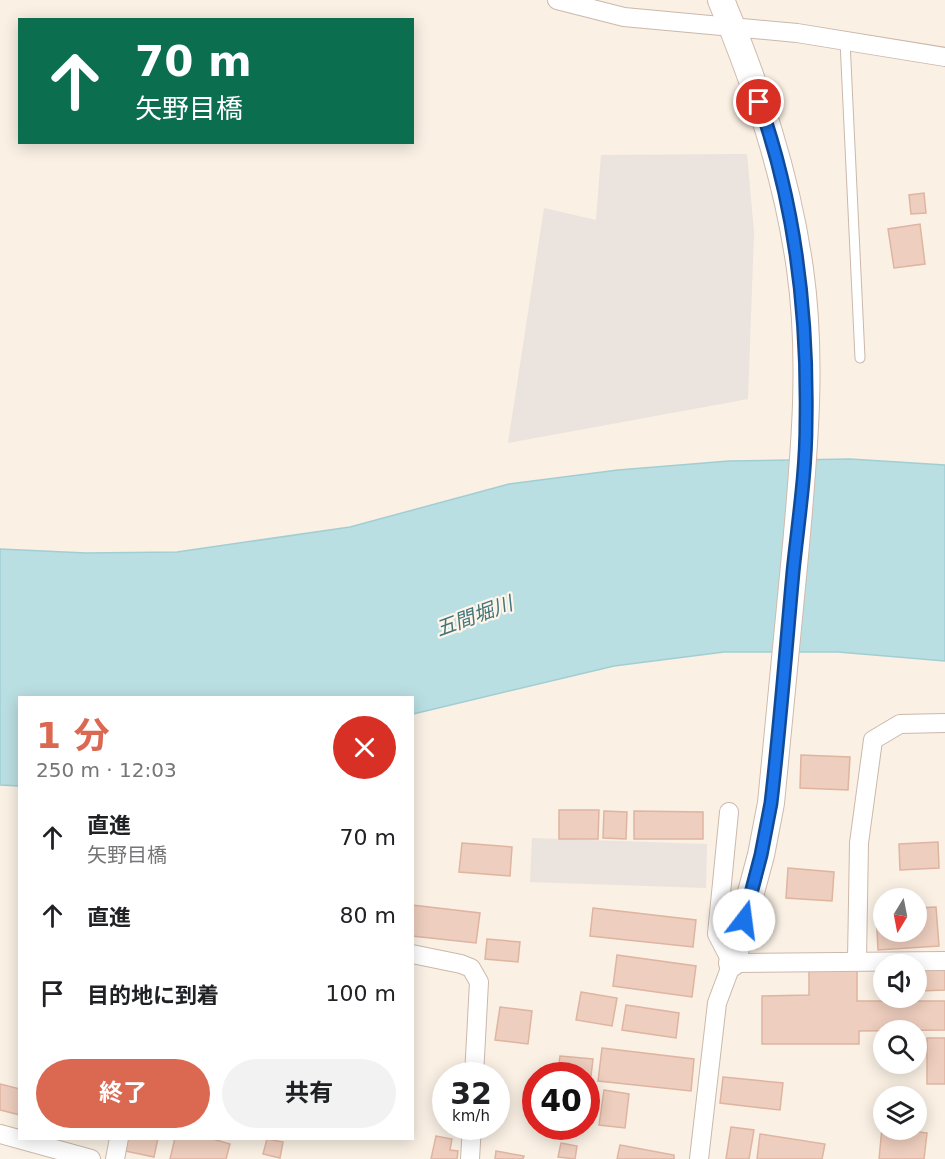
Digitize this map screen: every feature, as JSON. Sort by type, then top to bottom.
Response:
[{"type":"street","points":[[557,0],[624,17],[732,26],[945,57]]},
{"type":"street","points":[[699,1159],[717,1003],[732,963],[765,834],[783,683],[806,426],[806,347],[801,282],[789,206],[772,140],[721,0]]},
{"type":"street","points":[[857,960],[860,843],[873,740],[900,724],[945,723]]},
{"type":"street","points":[[729,812],[717,934],[732,963]]},
{"type":"street","points":[[414,954],[471,968],[479,982],[475,1062]]},
{"type":"street","points":[[732,963],[857,960],[945,961]]},
{"type":"street","points":[[0,1134],[18,1138]]},
{"type":"street","points":[[30,1140],[91,1159]]},
{"type":"street","points":[[115,1159],[119,1140]]},
{"type":"street","points":[[470,1159],[471,1140]]},
{"type":"lane","points":[[845,41],[860,357]]},
{"type":"shaded area","points":[[747,154],[754,232],[748,399],[508,443],[544,208],[596,220],[601,155]]},
{"type":"shaded area","points":[[532,838],[707,844],[706,888],[530,882]]},
{"type":"water","name":"五間堀川","points":[[850,459],[945,465],[945,661],[838,652],[724,652],[614,666],[414,714],[414,696],[18,696],[18,786],[0,785],[0,549],[86,553],[177,552],[350,527],[509,484],[618,470],[729,461]]},
{"type":"building","points":[[924,193],[926,213],[911,214],[909,195]]},
{"type":"building","points":[[920,224],[925,264],[894,268],[888,229]]},
{"type":"building","points":[[801,755],[850,757],[848,790],[800,788]]},
{"type":"building","points":[[559,810],[599,810],[598,839],[559,839]]},
{"type":"building","points":[[604,811],[627,812],[626,839],[603,838]]},
{"type":"building","points":[[634,811],[703,812],[703,839],[634,839]]},
{"type":"building","points":[[938,842],[939,868],[900,870],[899,844]]},
{"type":"building","points":[[462,843],[512,847],[510,876],[459,872]]},
{"type":"building","points":[[788,868],[834,872],[832,901],[786,898]]},
{"type":"building","points":[[414,905],[480,913],[476,943],[414,936]]},
{"type":"building","points":[[927,907],[936,907],[939,946],[878,950],[878,942],[927,942]]},
{"type":"building","points":[[593,908],[696,920],[693,947],[590,936]]},
{"type":"building","points":[[487,939],[520,942],[518,962],[485,959]]},
{"type":"building","points":[[617,955],[696,966],[692,997],[613,986]]},
{"type":"building","points":[[809,969],[857,969],[857,1001],[873,1001],[873,1008],[927,1008],[927,1001],[945,1001],[945,1030],[927,1030],[927,1020],[873,1020],[873,1031],[859,1031],[859,1044],[762,1044],[762,996],[809,995]]},
{"type":"building","points":[[945,969],[945,990],[927,991],[927,970]]},
{"type":"building","points":[[581,992],[617,998],[612,1026],[576,1020]]},
{"type":"building","points":[[626,1005],[679,1013],[676,1038],[622,1030]]},
{"type":"building","points":[[500,1007],[532,1011],[528,1044],[495,1040]]},
{"type":"building","points":[[927,1038],[945,1038],[945,1084],[927,1084]]},
{"type":"building","points":[[602,1048],[694,1059],[691,1091],[600,1081]]},
{"type":"building","points":[[560,1056],[593,1059],[593,1062],[559,1062]]},
{"type":"building","points":[[723,1077],[783,1083],[780,1110],[720,1103]]},
{"type":"building","points":[[0,1084],[18,1088],[18,1114],[0,1110]]},
{"type":"building","points":[[604,1090],[629,1094],[625,1128],[600,1125]]},
{"type":"building","points":[[731,1127],[754,1130],[749,1159],[726,1159]]},
{"type":"building","points":[[760,1134],[825,1144],[822,1159],[757,1159]]},
{"type":"building","points":[[127,1140],[158,1140],[154,1157],[125,1151]]},
{"type":"building","points":[[175,1140],[216,1140],[230,1144],[226,1159],[170,1159]]},
{"type":"building","points":[[267,1140],[283,1142],[280,1158],[263,1154]]},
{"type":"building","points":[[435,1140],[452,1140],[450,1150],[458,1151],[457,1159],[431,1159]]},
{"type":"building","points":[[881,1140],[926,1140],[924,1159],[879,1159]]},
{"type":"building","points":[[561,1143],[577,1146],[575,1159],[558,1157]]},
{"type":"building","points":[[620,1145],[674,1155],[674,1159],[617,1159]]},
{"type":"building","points":[[496,1151],[524,1156],[523,1159],[495,1159]]},
{"type":"route","points":[[744,920],[761,855],[771,803],[806,426],[806,347],[800,271],[789,206],[772,140],[759,102]]}]
